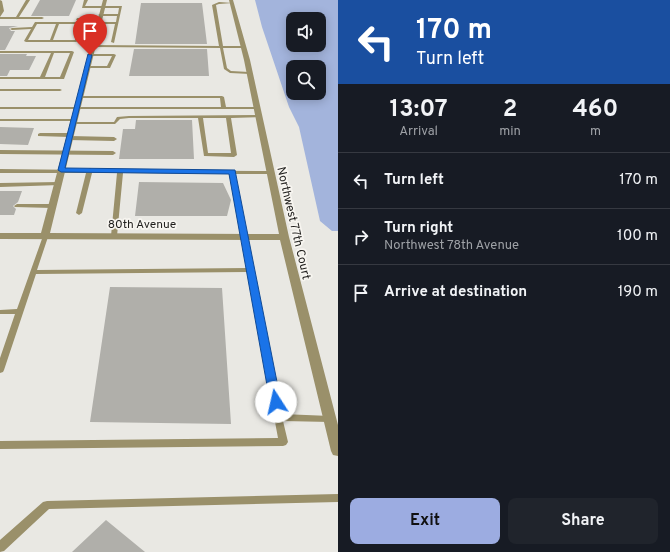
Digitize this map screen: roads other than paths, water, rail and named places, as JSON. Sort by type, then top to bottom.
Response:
[{"type":"street","name":"Northwest 77th Court","points":[[231,1],[258,112],[284,236],[338,451]]},
{"type":"street","points":[[45,237],[94,36],[104,4]]},
{"type":"street","name":"80th Avenue","points":[[0,236],[284,236]]},
{"type":"lane","points":[[17,18],[28,0]]},
{"type":"lane","points":[[86,0],[83,7],[104,4],[121,7],[113,42]]},
{"type":"lane","points":[[0,1],[2,10],[0,17],[99,19],[117,23]]},
{"type":"lane","points":[[231,1],[214,5],[226,70],[233,73],[249,73]]},
{"type":"lane","points":[[99,19],[119,15]]},
{"type":"lane","points":[[82,22],[76,41],[26,42],[36,23],[58,23],[82,22]]},
{"type":"lane","points":[[51,41],[58,23]]},
{"type":"lane","points":[[12,29],[33,28]]},
{"type":"lane","points":[[78,36],[94,36]]},
{"type":"lane","points":[[92,46],[243,47]]},
{"type":"lane","points":[[0,52],[72,52],[62,78],[0,78]]},
{"type":"lane","points":[[42,78],[53,52]]},
{"type":"lane","points":[[87,67],[109,67],[114,55],[90,55]]},
{"type":"lane","points":[[0,90],[60,90]]},
{"type":"lane","points":[[79,97],[222,96],[224,108]]},
{"type":"lane","points":[[0,108],[224,108],[258,112]]},
{"type":"lane","points":[[0,120],[115,123],[119,118],[129,117],[228,117],[258,112]]},
{"type":"lane","points":[[200,117],[206,156],[234,156],[228,117]]},
{"type":"lane","points":[[40,136],[114,139]]},
{"type":"lane","points":[[0,152],[113,153]]},
{"type":"lane","points":[[0,171],[90,170],[270,172]]},
{"type":"lane","points":[[79,213],[90,170]]},
{"type":"lane","points":[[114,236],[120,171]]},
{"type":"lane","points":[[0,446],[283,442],[232,172]]},
{"type":"lane","points":[[0,185],[58,184]]},
{"type":"lane","points":[[17,206],[52,206]]},
{"type":"lane","points":[[0,370],[45,237]]},
{"type":"lane","points":[[33,272],[251,270]]},
{"type":"lane","points":[[0,312],[20,312]]},
{"type":"lane","points":[[278,417],[330,419]]},
{"type":"lane","points":[[0,547],[47,506],[338,498]]},
{"type":"water","points":[[255,0],[338,0],[338,231],[332,231],[320,221],[299,127],[287,100],[326,100],[326,60],[286,60],[286,98],[262,27]]}]
